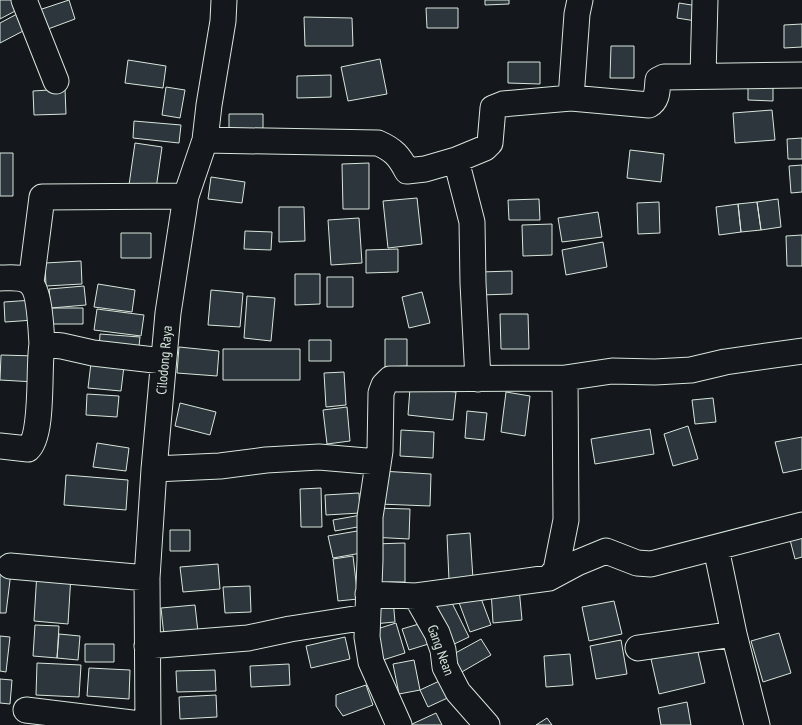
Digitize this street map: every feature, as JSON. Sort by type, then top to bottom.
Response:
[{"type":"street","points":[[24,0],[56,81]]},
{"type":"street","name":"Cilodong Raya","points":[[148,725],[147,578],[154,469],[168,313],[186,196],[206,140],[209,105],[223,21],[224,0]]},
{"type":"street","points":[[571,98],[577,14],[580,0]]},
{"type":"street","points":[[703,76],[705,0]]},
{"type":"street","points":[[206,140],[378,143],[389,148],[399,157],[407,171],[425,169],[456,160],[485,148],[490,144],[494,108],[503,104],[571,98],[648,106],[653,103],[656,96],[658,80],[664,77],[802,75]]},
{"type":"street","points":[[456,160],[472,222],[478,379]]},
{"type":"street","points":[[0,446],[28,449],[33,445],[38,418],[42,344],[36,292],[31,283],[42,197],[186,196]]},
{"type":"street","points":[[0,278],[22,279],[31,283]]},
{"type":"street","points":[[42,344],[62,346],[92,353],[163,361]]},
{"type":"street","points":[[399,725],[371,662],[367,637],[370,517],[378,462],[381,393],[384,384],[390,380],[565,378],[612,372],[691,370],[725,362],[801,353]]},
{"type":"street","points":[[549,578],[556,570],[566,520],[565,378]]},
{"type":"street","points":[[154,469],[220,466],[266,460],[319,457],[378,462]]},
{"type":"street","points":[[147,646],[248,638],[290,629],[368,605],[416,596],[549,578],[577,563],[606,551],[637,563],[651,564],[802,525]]},
{"type":"street","points":[[716,548],[756,725]]},
{"type":"street","points":[[10,566],[147,578]]},
{"type":"street","name":"Gang Nean","points":[[416,596],[438,633],[446,667],[458,692],[487,725]]},
{"type":"street","points":[[638,648],[734,634]]},
{"type":"street","points":[[26,710],[148,725]]},
{"type":"building","points":[[0,0],[14,0],[19,9],[0,19]]},
{"type":"building","points":[[69,0],[75,19],[40,32],[33,12]]},
{"type":"building","points":[[485,0],[509,0],[509,4],[485,5]]},
{"type":"building","points":[[679,3],[704,7],[702,22],[677,18]]},
{"type":"building","points":[[426,8],[458,8],[458,28],[427,28]]},
{"type":"building","points":[[17,14],[25,30],[0,43],[0,23]]},
{"type":"building","points":[[304,17],[352,18],[353,46],[305,46]]},
{"type":"building","points":[[802,24],[802,47],[784,48],[784,25]]},
{"type":"building","points":[[611,46],[634,46],[634,78],[610,78]]},
{"type":"building","points":[[380,59],[387,94],[348,101],[341,67]]},
{"type":"building","points":[[128,60],[166,66],[163,88],[125,83]]},
{"type":"building","points":[[508,62],[540,62],[540,84],[508,83]]},
{"type":"building","points":[[331,75],[331,97],[297,98],[297,76]]},
{"type":"building","points":[[748,82],[773,83],[773,101],[748,100]]},
{"type":"building","points":[[166,87],[185,90],[180,118],[162,115]]},
{"type":"building","points":[[65,89],[66,114],[34,115],[33,91]]},
{"type":"building","points":[[772,110],[775,140],[735,143],[733,113]]},
{"type":"building","points":[[229,114],[263,114],[263,134],[229,134]]},
{"type":"building","points":[[134,121],[181,125],[179,143],[133,138]]},
{"type":"building","points":[[802,138],[802,159],[788,159],[787,139]]},
{"type":"building","points":[[135,143],[162,147],[156,189],[129,185]]},
{"type":"building","points":[[630,150],[664,154],[661,182],[627,178]]},
{"type":"building","points":[[0,153],[13,153],[13,196],[0,196]]},
{"type":"building","points":[[369,163],[369,209],[343,209],[342,164]]},
{"type":"building","points":[[802,165],[802,192],[791,193],[789,166]]},
{"type":"building","points":[[211,177],[245,182],[242,203],[208,199]]},
{"type":"building","points":[[417,198],[422,244],[388,248],[383,201]]},
{"type":"building","points":[[539,199],[540,220],[509,220],[508,200]]},
{"type":"building","points":[[778,199],[781,227],[761,230],[757,202]]},
{"type":"building","points":[[659,202],[660,233],[638,234],[637,203]]},
{"type":"building","points":[[757,202],[761,230],[741,232],[738,204]]},
{"type":"building","points":[[738,204],[741,232],[719,235],[716,207]]},
{"type":"building","points":[[279,207],[304,207],[305,241],[279,242]]},
{"type":"building","points":[[598,212],[602,237],[562,242],[558,218]]},
{"type":"building","points":[[359,218],[362,263],[331,265],[328,220]]},
{"type":"building","points":[[552,224],[552,255],[523,256],[522,225]]},
{"type":"building","points":[[245,231],[272,232],[271,250],[244,249]]},
{"type":"building","points":[[121,233],[151,233],[151,258],[121,258]]},
{"type":"building","points":[[802,235],[802,266],[787,266],[786,236]]},
{"type":"building","points":[[603,242],[607,267],[566,275],[562,250]]},
{"type":"building","points":[[398,249],[398,272],[366,273],[366,250]]},
{"type":"building","points":[[81,261],[82,284],[46,286],[45,263]]},
{"type":"building","points":[[512,271],[512,294],[480,295],[480,272]]},
{"type":"building","points":[[295,274],[320,274],[320,304],[295,305]]},
{"type":"building","points":[[327,277],[353,277],[353,307],[327,307]]},
{"type":"building","points":[[98,284],[135,290],[132,312],[94,307]]},
{"type":"building","points":[[84,286],[86,305],[51,308],[49,289]]},
{"type":"building","points":[[211,290],[243,293],[240,327],[208,325]]},
{"type":"building","points":[[422,292],[430,323],[409,328],[402,297]]},
{"type":"building","points":[[247,296],[275,298],[271,341],[244,338]]},
{"type":"building","points":[[33,300],[34,320],[5,322],[4,302]]},
{"type":"building","points":[[51,308],[83,308],[83,324],[50,324]]},
{"type":"building","points":[[97,309],[144,315],[141,336],[94,330]]},
{"type":"building","points":[[500,314],[528,314],[529,349],[501,349]]},
{"type":"building","points":[[100,334],[140,337],[138,355],[99,351]]},
{"type":"building","points":[[385,339],[407,339],[407,366],[385,367]]},
{"type":"building","points":[[309,340],[331,340],[331,361],[309,361]]},
{"type":"building","points":[[179,347],[219,351],[217,376],[177,373]]},
{"type":"building","points":[[223,349],[300,349],[300,380],[223,380]]},
{"type":"building","points":[[1,355],[36,356],[35,382],[0,380]]},
{"type":"building","points":[[91,363],[124,366],[121,391],[88,388]]},
{"type":"building","points":[[344,372],[346,405],[326,407],[324,373]]},
{"type":"building","points":[[410,388],[456,392],[453,420],[408,415]]},
{"type":"building","points":[[506,392],[530,396],[525,436],[501,432]]},
{"type":"building","points":[[87,394],[119,396],[117,417],[86,415]]},
{"type":"building","points":[[713,398],[716,422],[695,424],[692,400]]},
{"type":"building","points":[[180,403],[216,412],[210,435],[175,426]]},
{"type":"building","points":[[347,407],[350,441],[327,444],[323,410]]},
{"type":"building","points":[[467,411],[487,413],[484,440],[465,438]]},
{"type":"building","points":[[688,426],[698,459],[673,466],[664,434]]},
{"type":"building","points":[[650,429],[654,454],[595,464],[591,439]]},
{"type":"building","points":[[401,430],[434,432],[433,458],[400,456]]},
{"type":"building","points":[[802,437],[802,469],[783,473],[775,442]]},
{"type":"building","points":[[97,443],[129,448],[126,471],[93,467]]},
{"type":"building","points":[[381,471],[431,474],[430,506],[379,504]]},
{"type":"building","points":[[66,475],[128,480],[126,510],[64,505]]},
{"type":"building","points":[[321,488],[322,527],[301,527],[300,489]]},
{"type":"building","points":[[359,493],[360,513],[326,515],[325,495]]},
{"type":"building","points":[[373,508],[410,509],[409,539],[371,537]]},
{"type":"building","points":[[361,515],[363,526],[335,531],[333,520]]},
{"type":"building","points":[[170,530],[190,530],[190,551],[170,551]]},
{"type":"building","points":[[363,530],[367,552],[333,558],[328,536]]},
{"type":"building","points":[[470,533],[473,579],[449,580],[447,535]]},
{"type":"building","points":[[802,533],[802,557],[795,559],[789,536]]},
{"type":"building","points":[[405,543],[405,582],[374,582],[373,544]]},
{"type":"building","points":[[353,556],[358,599],[338,601],[333,559]]},
{"type":"building","points":[[218,564],[220,589],[183,592],[180,567]]},
{"type":"building","points":[[0,571],[11,572],[6,613],[0,613]]},
{"type":"building","points":[[37,572],[71,575],[68,624],[34,621]]},
{"type":"building","points":[[250,586],[251,612],[225,613],[223,587]]},
{"type":"building","points":[[519,588],[522,620],[493,623],[491,590]]},
{"type":"building","points":[[447,593],[469,637],[450,646],[429,602]]},
{"type":"building","points":[[479,593],[491,625],[470,632],[458,600]]},
{"type":"building","points":[[393,599],[395,622],[373,624],[370,601]]},
{"type":"building","points":[[614,601],[622,634],[589,641],[582,607]]},
{"type":"building","points":[[195,605],[198,632],[164,636],[161,608]]},
{"type":"building","points":[[429,621],[435,642],[409,650],[402,629]]},
{"type":"building","points":[[396,623],[405,653],[383,660],[374,630]]},
{"type":"building","points":[[35,625],[59,626],[57,658],[33,656]]},
{"type":"building","points":[[779,633],[791,673],[763,682],[751,641]]},
{"type":"building","points":[[59,634],[80,636],[78,660],[57,658]]},
{"type":"building","points":[[0,636],[10,637],[6,672],[0,671]]},
{"type":"building","points":[[345,637],[350,659],[311,668],[306,646]]},
{"type":"building","points":[[481,639],[491,655],[460,673],[450,656]]},
{"type":"building","points":[[621,640],[627,674],[596,679],[590,646]]},
{"type":"building","points":[[85,644],[114,644],[114,662],[85,662]]},
{"type":"building","points":[[697,648],[705,683],[659,694],[651,659]]},
{"type":"building","points":[[570,654],[573,685],[546,687],[544,656]]},
{"type":"building","points":[[414,660],[420,690],[399,694],[393,664]]},
{"type":"building","points":[[37,663],[81,665],[79,697],[36,695]]},
{"type":"building","points":[[289,664],[290,685],[251,687],[250,666]]},
{"type":"building","points":[[89,668],[130,670],[129,699],[87,696]]},
{"type":"building","points":[[215,670],[216,691],[177,692],[176,671]]},
{"type":"building","points":[[448,677],[456,694],[428,707],[420,690]]},
{"type":"building","points":[[0,679],[12,680],[10,704],[0,703]]},
{"type":"building","points":[[366,685],[373,705],[343,716],[336,706],[336,695]]},
{"type":"building","points":[[216,695],[217,717],[180,719],[179,697]]},
{"type":"building","points":[[687,702],[691,725],[661,725],[658,708]]},
{"type":"building","points":[[436,713],[442,725],[410,725]]},
{"type":"building","points":[[547,718],[552,725],[536,725]]}]
